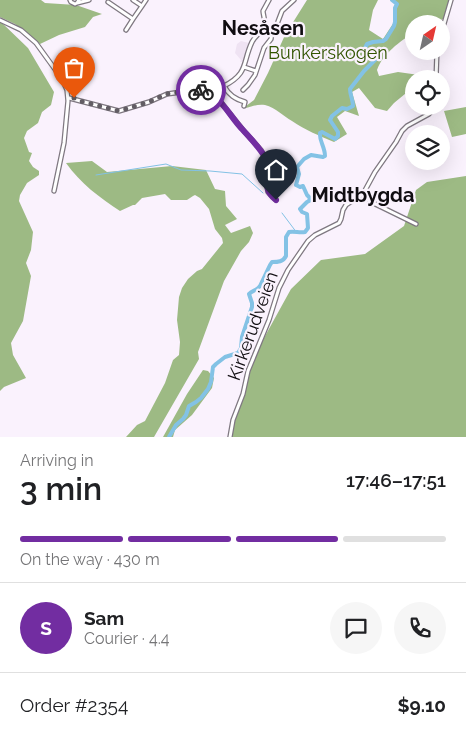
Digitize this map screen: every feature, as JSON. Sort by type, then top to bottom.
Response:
[{"type":"street","points":[[70,0],[73,4],[89,0]]},
{"type":"street","points":[[133,0],[142,6]]},
{"type":"street","points":[[126,30],[146,0]]},
{"type":"street","points":[[244,106],[245,102],[235,99],[224,86],[237,77],[244,66],[252,42],[265,22],[262,10],[269,0]]},
{"type":"street","points":[[243,90],[256,71],[264,48],[271,39],[282,11],[294,0]]},
{"type":"street","points":[[447,15],[451,0]]},
{"type":"street","points":[[108,2],[133,19]]},
{"type":"street","points":[[0,20],[21,30],[36,43],[62,79],[67,90],[69,98],[64,148],[54,191]]},
{"type":"street","points":[[262,29],[272,33]]},
{"type":"street","points":[[244,66],[256,71]]},
{"type":"street","points":[[69,98],[119,111],[149,102],[166,94],[196,90],[210,93],[220,101],[261,150],[270,167],[268,192],[276,200]]},
{"type":"street","name":"Kirkerudveien","points":[[230,437],[233,420],[243,394],[248,372],[284,276],[308,241],[315,235],[339,223],[346,206],[363,194],[402,130],[427,115]]},
{"type":"street","points":[[363,194],[368,201],[416,224]]},
{"type":"shaded area","points":[[241,41],[249,43],[245,60],[240,62],[241,60],[235,53],[237,44]]},
{"type":"green space","points":[[0,0],[41,0],[45,3],[76,5],[102,14],[93,17],[85,27],[59,35],[40,44],[15,24],[0,17]]},
{"type":"green space","name":"Bunkerskogen","points":[[307,0],[378,0],[373,10],[369,30],[383,39],[396,19],[395,11],[398,3],[392,0],[450,0],[446,15],[405,15],[405,39],[383,58],[377,70],[379,76],[398,72],[405,73],[405,94],[387,111],[375,108],[359,88],[352,92],[359,116],[345,111],[337,117],[347,134],[334,142],[302,127],[269,106],[256,105],[246,108],[254,100],[285,35]]},
{"type":"green space","points":[[0,21],[28,48],[54,92],[51,105],[42,112],[38,123],[27,131],[24,138],[29,152],[32,153],[29,161],[39,171],[39,175],[27,183],[20,195],[19,201],[33,232],[31,250],[26,263],[31,276],[23,321],[11,343],[13,355],[26,378],[4,387],[0,391]]},
{"type":"green space","points":[[466,107],[466,134],[452,137],[450,125],[448,125],[445,115],[450,115],[450,110]]},
{"type":"green space","points":[[92,161],[107,172],[172,166],[206,170],[215,189],[225,191],[226,206],[237,219],[225,225],[231,233],[250,226],[253,233],[224,281],[198,352],[199,359],[154,437],[126,437],[137,425],[145,421],[165,383],[173,360],[179,355],[180,342],[177,320],[179,297],[182,288],[188,279],[202,269],[223,243],[222,238],[215,229],[209,209],[195,195],[187,200],[171,200],[165,194],[142,198],[135,205],[120,211],[91,190],[66,163]]},
{"type":"green space","points":[[466,176],[466,437],[230,437],[254,356],[291,289],[321,260],[365,254],[404,226],[416,190],[427,182]]},
{"type":"green space","points":[[203,370],[208,371],[214,378],[212,388],[192,415],[175,430],[173,437],[163,437],[187,394]]},
{"type":"waterway","points":[[169,437],[176,425],[186,415],[189,406],[201,398],[208,389],[213,367],[225,357],[238,353],[241,348],[242,337],[252,307],[249,294],[260,286],[272,262],[285,258],[286,237],[289,232],[305,232],[308,228],[307,214],[300,209],[310,198],[303,186],[296,185],[299,174],[297,167],[304,159],[311,155],[325,156],[320,133],[322,132],[335,139],[338,136],[338,132],[330,120],[342,108],[347,109],[353,106],[350,89],[380,55],[370,54],[364,50],[367,44],[386,39],[394,26],[397,4],[392,0]]},
{"type":"waterway","points":[[96,175],[166,164],[181,170],[242,174],[263,193]]},
{"type":"waterway","points":[[282,213],[297,233]]},
{"type":"way so far","points":[[74,98],[119,111],[149,102],[166,94],[201,90]]},
{"type":"district","name":"Nesåsen","points":[[263,28]]},
{"type":"district","name":"Midtbygda","points":[[363,195]]},
{"type":"route","points":[[201,90],[210,93],[220,101],[261,150],[270,167],[268,192],[276,200]]}]
